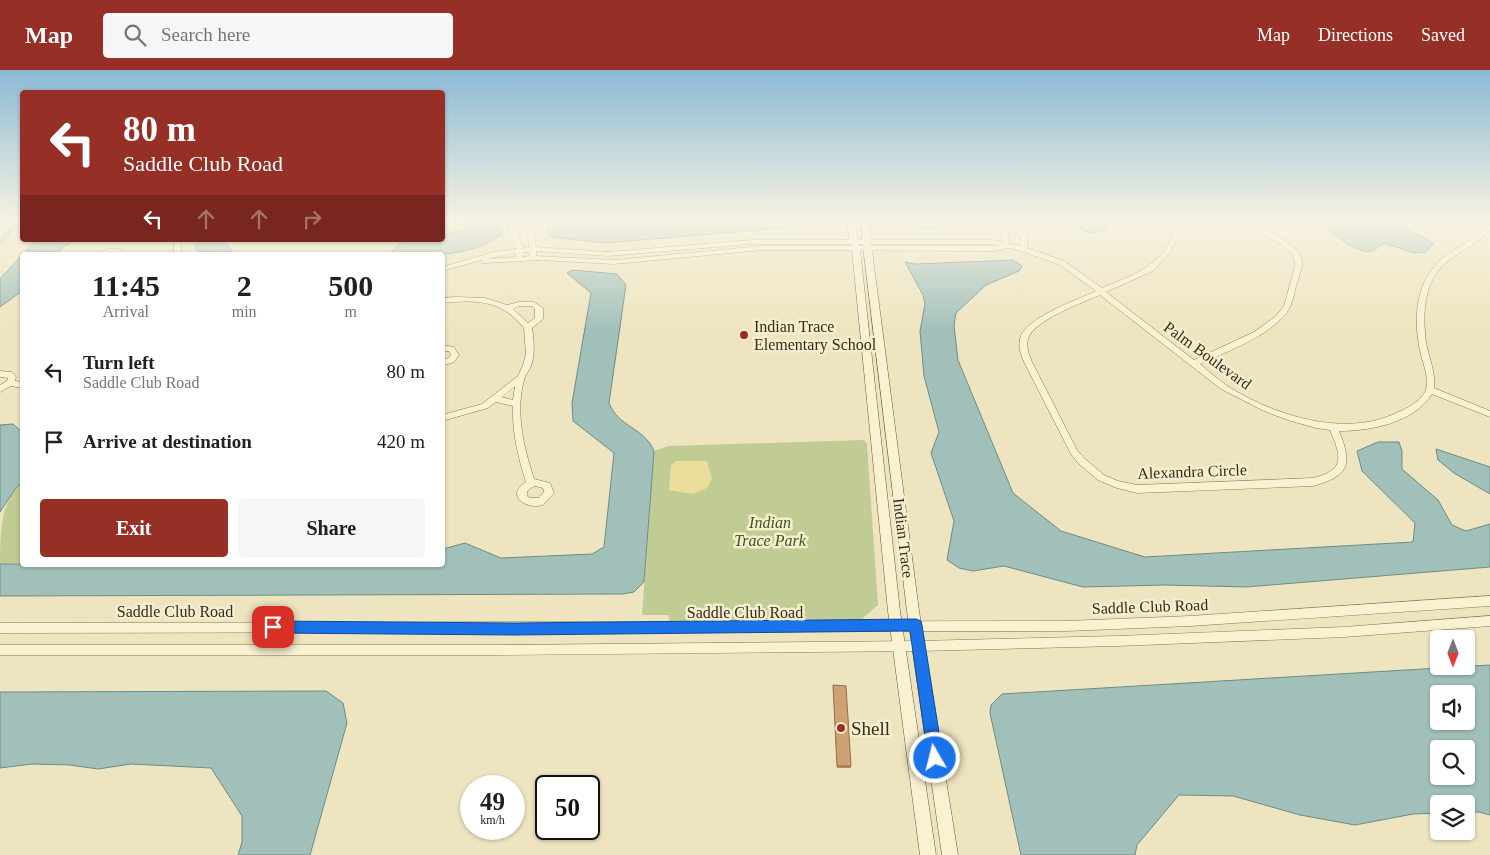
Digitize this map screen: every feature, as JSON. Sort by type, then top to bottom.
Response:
[{"type":"main road","name":"Indian Trace","points":[[857,257],[896,626],[928,855]]},
{"type":"main road","name":"Indian Trace","points":[[869,257],[916,625],[950,855]]},
{"type":"street","points":[[445,268],[484,257]]},
{"type":"street","points":[[455,265],[518,258],[614,262],[671,257]]},
{"type":"street","name":"Palm Boulevard","points":[[1044,257],[1062,263],[1224,387],[1262,407],[1303,422],[1334,426],[1380,424],[1400,417],[1419,404],[1430,390]]},
{"type":"street","name":"Alexandra Circle","points":[[1164,257],[1138,276],[1041,319],[1024,337],[1023,349],[1074,452],[1084,465],[1098,477],[1114,485],[1137,489],[1313,482],[1329,479],[1339,473],[1344,460],[1342,446],[1334,426]]},
{"type":"street","points":[[1194,363],[1275,321],[1286,308],[1298,269],[1299,261],[1297,257]]},
{"type":"street","points":[[1449,257],[1430,277],[1423,301],[1420,328],[1430,374],[1430,390],[1490,414]]},
{"type":"street","points":[[445,301],[463,299],[487,301],[507,308],[528,327],[530,354],[526,369],[520,378],[496,399],[485,406],[445,417]]},
{"type":"street","points":[[507,308],[519,304],[534,304],[539,308],[539,319],[528,327]]},
{"type":"street","points":[[445,348],[451,349],[455,355],[451,360],[445,363]]},
{"type":"street","points":[[0,374],[11,375],[10,383]]},
{"type":"street","points":[[520,378],[516,426],[520,451],[531,483]]},
{"type":"street","points":[[0,389],[10,383],[20,385]]},
{"type":"street","points":[[496,399],[517,404]]},
{"type":"street","name":"Saddle Club Road","points":[[0,628],[808,628],[916,625],[1067,626],[1190,621],[1490,601]]},
{"type":"street","name":"Saddle Club Road","points":[[0,650],[497,650],[919,646],[1116,642],[1344,632],[1490,621]]},
{"type":"green space","name":"Indian Trace Park","points":[[864,440],[867,444],[878,605],[862,619],[670,621],[668,615],[642,615],[654,451],[669,446]]},
{"type":"green space","points":[[20,485],[20,563],[0,564],[1,530],[5,509]]},
{"type":"sand","points":[[676,461],[707,461],[712,479],[707,488],[693,494],[669,490],[671,465]]},
{"type":"water","points":[[20,257],[20,292],[0,307],[0,279]]},
{"type":"water","points":[[1013,260],[1022,266],[1019,271],[986,285],[956,313],[954,326],[958,360],[1013,493],[1061,531],[1145,557],[1413,542],[1415,523],[1362,471],[1357,451],[1378,442],[1399,442],[1402,451],[1402,469],[1438,500],[1452,525],[1466,531],[1490,524],[1490,567],[1246,587],[1165,585],[1083,587],[1004,566],[973,571],[959,568],[947,560],[954,521],[931,453],[939,432],[924,376],[920,331],[925,304],[923,295],[905,262],[916,264]]},
{"type":"water","points":[[572,270],[617,274],[626,285],[609,403],[619,418],[644,437],[654,451],[644,582],[634,592],[623,594],[0,596],[0,564],[20,564],[20,567],[445,567],[445,548],[465,543],[501,558],[592,554],[604,547],[614,453],[573,421],[572,403],[591,293],[567,273]]},
{"type":"water","points":[[13,424],[20,430],[20,485],[0,512],[0,425]]},
{"type":"water","points":[[1436,449],[1490,467],[1490,494],[1454,473],[1438,460]]},
{"type":"water","points":[[1490,665],[1490,815],[1475,812],[1475,795],[1430,795],[1430,813],[1413,814],[1355,825],[1300,815],[1233,796],[1179,795],[1137,845],[1135,855],[1021,855],[990,713],[991,705],[1002,694],[1430,669],[1430,675],[1475,675],[1475,666]]},
{"type":"water","points":[[326,691],[343,703],[347,723],[310,855],[238,855],[242,842],[242,816],[211,768],[131,764],[98,769],[70,765],[32,764],[0,768],[0,692]]},
{"type":"building","name":"Shell","points":[[833,685],[846,686],[851,766],[837,766]]},
{"type":"place","name":"Indian Trace Elementary School","points":[[744,335]]},
{"type":"place","name":"Shell","points":[[841,728]]},
{"type":"route","points":[[273,627],[514,629],[808,628],[916,625],[935,758]]}]
